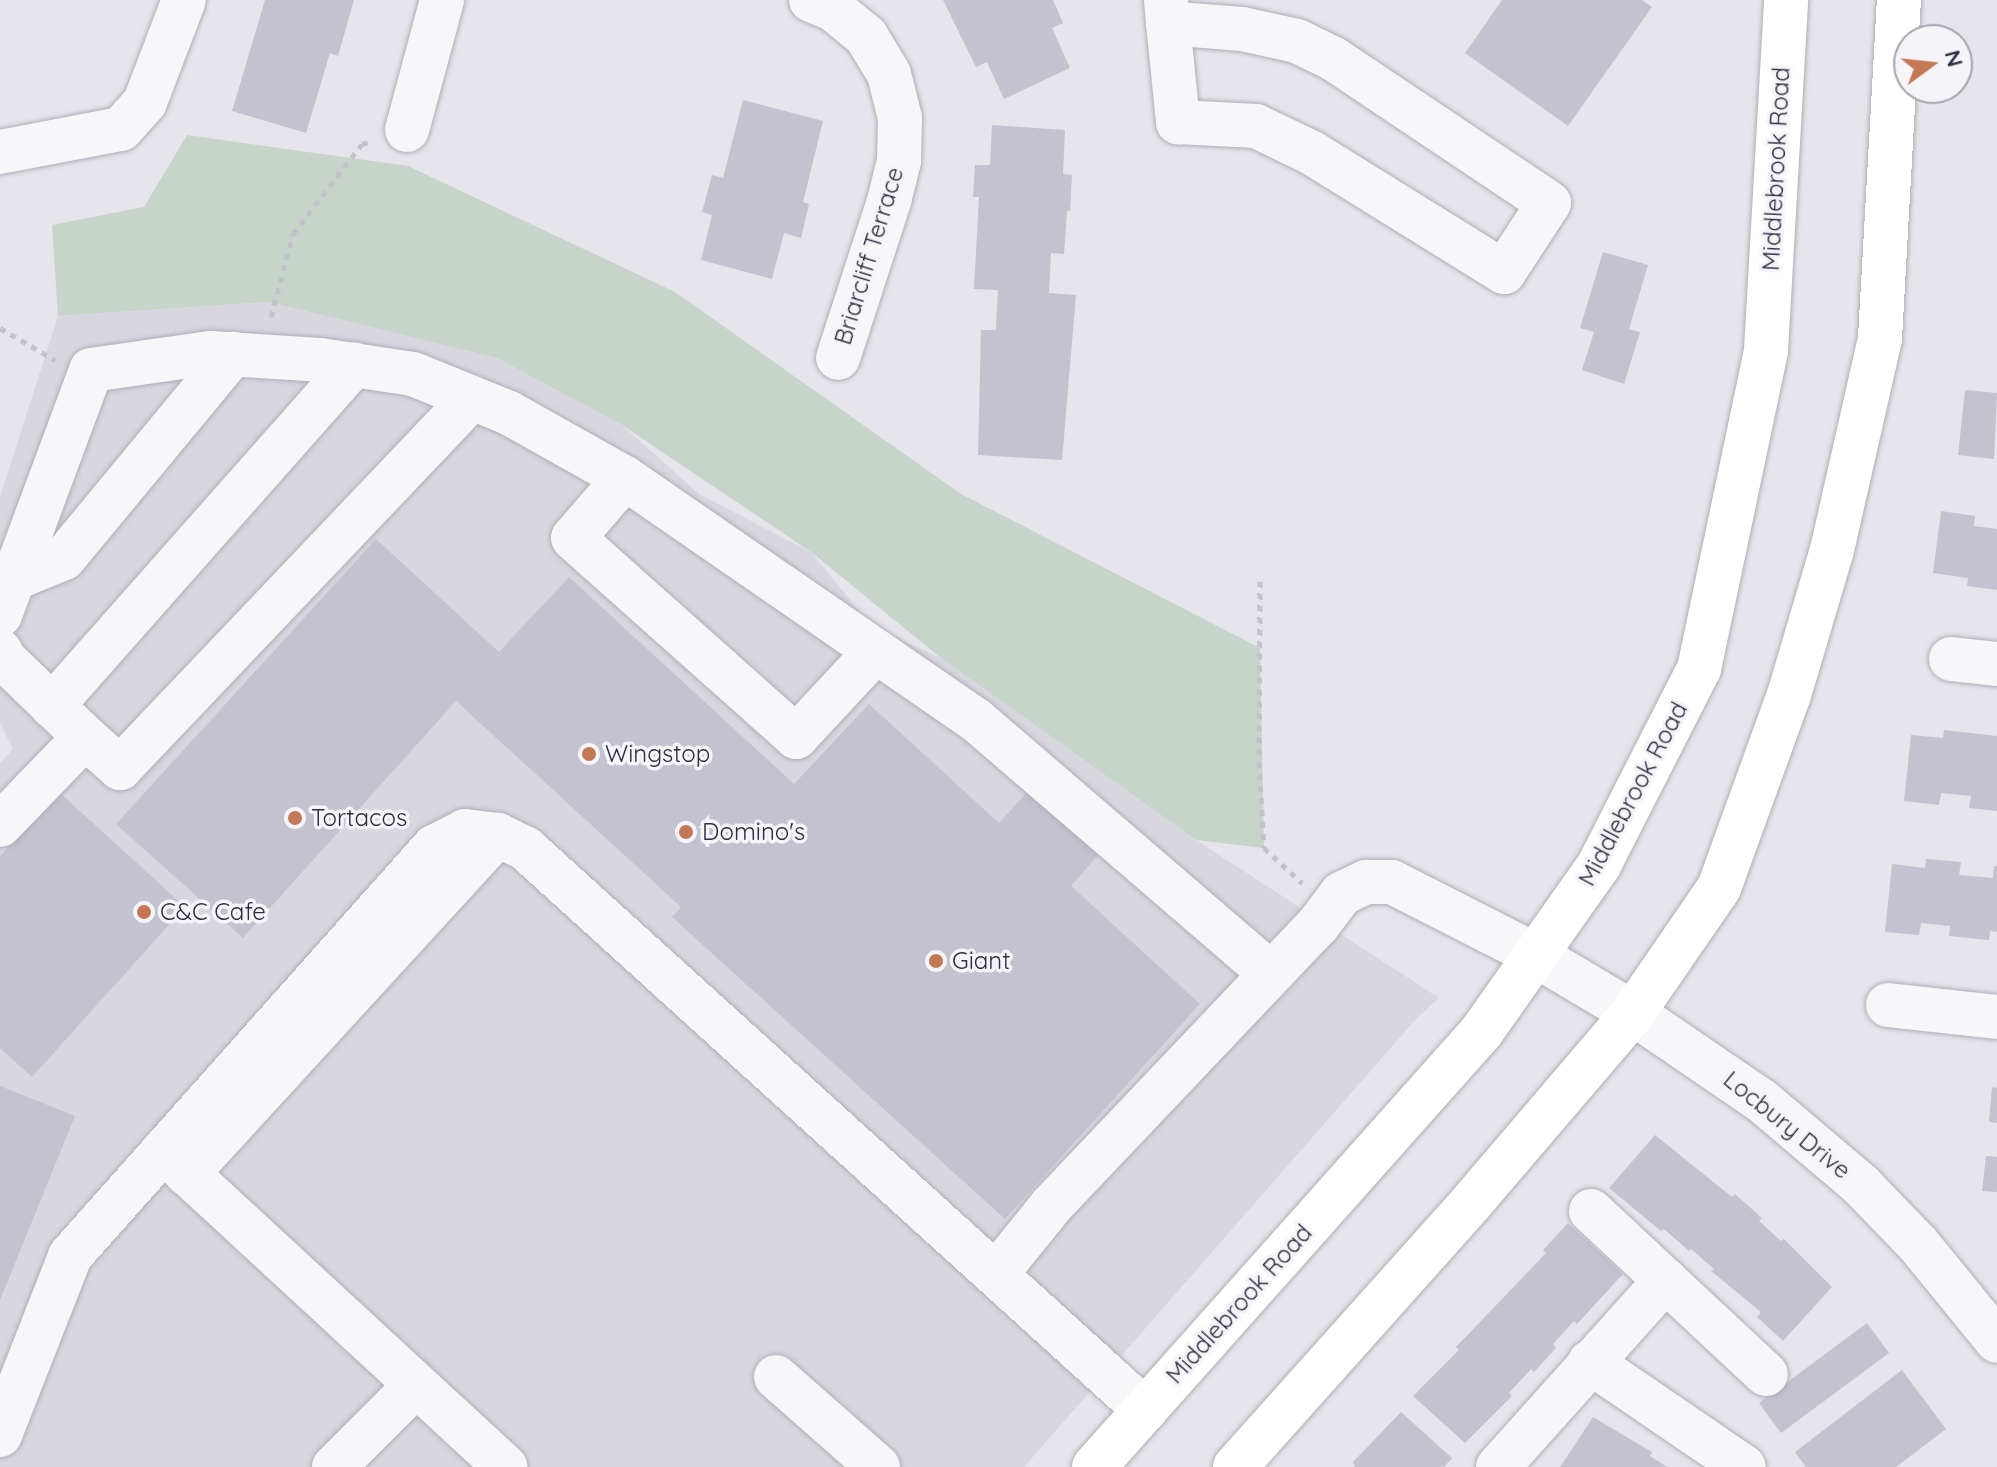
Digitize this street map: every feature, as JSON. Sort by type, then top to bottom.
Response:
[{"type":"main road","name":"Middlebrook Road","points":[[1094,1467],[1482,1031],[1599,865],[1699,669],[1766,350],[1786,0]]},
{"type":"main road","points":[[1235,1467],[1471,1203],[1633,1013],[1719,888],[1789,695],[1832,550],[1880,338],[1899,0]]},
{"type":"street","points":[[0,152],[121,129],[145,102],[184,0]]},
{"type":"street","points":[[407,130],[442,0]]},
{"type":"street","name":"Briarcliff Terrace","points":[[811,0],[833,9],[866,36],[889,74],[900,118],[899,161],[890,198],[838,358]]},
{"type":"street","points":[[1167,11],[1297,41],[1334,59],[1549,203],[1504,272],[1312,153],[1256,126],[1178,122],[1167,11]]},
{"type":"street","points":[[7,597],[91,370],[210,353],[354,365],[413,374],[509,413],[625,478],[976,720],[1270,973]]},
{"type":"street","points":[[7,597],[64,558],[247,355]]},
{"type":"street","points":[[52,706],[354,365]]},
{"type":"street","points":[[0,651],[4,659],[52,706],[120,768],[472,398]]},
{"type":"street","points":[[625,478],[573,538],[796,737],[876,651]]},
{"type":"street","points":[[1951,659],[1997,664]]},
{"type":"street","points":[[0,825],[85,737]]},
{"type":"street","points":[[0,1435],[70,1256],[175,1163],[434,847],[465,831],[498,835],[525,848],[1145,1410]]},
{"type":"street","name":"Locbury Drive","points":[[996,1274],[1051,1206],[1341,894],[1366,882],[1392,882],[1537,956],[1633,1013],[1762,1101],[1861,1185],[1918,1244],[1997,1341]]},
{"type":"street","points":[[1888,1005],[1997,1017]]},
{"type":"street","points":[[175,1163],[505,1467]]},
{"type":"street","points":[[1591,1211],[1766,1374]]},
{"type":"street","points":[[1498,1467],[1666,1280]]},
{"type":"street","points":[[1590,1362],[1744,1467]]},
{"type":"street","points":[[776,1377],[857,1460]]},
{"type":"street","points":[[334,1467],[416,1385]]},
{"type":"path","points":[[247,355],[293,234],[362,144],[407,130]]},
{"type":"path","points":[[0,328],[88,379]]},
{"type":"path","points":[[1260,581],[1259,762],[1264,848],[1330,909]]},
{"type":"shaded area","points":[[187,135],[408,166],[675,292],[961,494],[1260,648],[1264,848],[1196,840],[941,658],[811,552],[622,425],[497,358],[269,302],[58,316],[52,225],[144,207]]},
{"type":"shaded area","points":[[269,302],[497,358],[622,425],[699,494],[811,552],[872,627],[941,658],[1196,840],[1439,998],[1416,1019],[1024,1467],[0,1467],[0,763],[13,749],[0,723],[0,497],[58,316]]},
{"type":"building","points":[[265,0],[354,0],[338,56],[330,53],[306,133],[232,111]]},
{"type":"building","points":[[943,0],[1053,0],[1063,23],[1052,28],[1070,68],[1004,99],[987,62],[976,67]]},
{"type":"building","points":[[1502,0],[1642,0],[1652,7],[1568,126],[1465,53]]},
{"type":"building","points":[[743,100],[823,121],[803,202],[809,204],[801,238],[784,233],[772,279],[701,260],[712,215],[702,212],[712,175],[723,178]]},
{"type":"building","points":[[992,125],[1065,130],[1063,174],[1072,175],[1070,211],[1067,211],[1064,254],[1051,253],[1049,293],[1076,295],[1062,460],[978,455],[981,330],[996,330],[998,290],[974,289],[979,197],[973,197],[975,165],[990,165]]},
{"type":"building","points":[[1603,252],[1648,265],[1629,329],[1640,332],[1624,384],[1582,370],[1594,332],[1580,328]]},
{"type":"building","points":[[1965,390],[1997,393],[1994,459],[1958,455]]},
{"type":"building","points":[[1941,511],[1975,516],[1974,526],[1997,529],[1997,590],[1967,586],[1968,578],[1933,573]]},
{"type":"building","points":[[376,539],[499,652],[569,577],[794,784],[869,704],[999,823],[1030,789],[1100,853],[1071,886],[1200,1004],[1005,1219],[672,917],[681,907],[456,701],[243,938],[116,824]]},
{"type":"building","points":[[1944,730],[1997,736],[1997,811],[1969,808],[1971,796],[1941,793],[1939,805],[1904,801],[1911,735],[1943,738]]},
{"type":"building","points":[[58,791],[185,907],[32,1077],[0,1048],[0,856]]},
{"type":"building","points":[[1926,859],[1961,862],[1959,875],[1993,878],[1994,866],[1997,866],[1997,932],[1990,931],[1989,940],[1949,936],[1950,926],[1921,923],[1919,935],[1885,932],[1892,864],[1925,868]]},
{"type":"building","points":[[0,1086],[75,1116],[0,1300]]},
{"type":"building","points":[[1992,1087],[1997,1088],[1997,1123],[1989,1122]]},
{"type":"building","points":[[1655,1135],[1732,1197],[1735,1194],[1762,1218],[1759,1221],[1781,1241],[1784,1239],[1832,1287],[1783,1341],[1757,1317],[1761,1312],[1711,1271],[1714,1269],[1609,1188]]},
{"type":"building","points":[[1986,1156],[1997,1157],[1997,1192],[1982,1191]]},
{"type":"building","points":[[1568,1223],[1623,1274],[1577,1324],[1574,1321],[1553,1344],[1556,1348],[1534,1372],[1531,1369],[1509,1393],[1512,1396],[1465,1443],[1413,1396],[1546,1253],[1543,1250]]},
{"type":"building","points":[[1867,1323],[1889,1353],[1781,1433],[1759,1403]]},
{"type":"building","points":[[1902,1370],[1946,1429],[1896,1467],[1806,1467],[1795,1452]]},
{"type":"building","points":[[1401,1412],[1452,1458],[1444,1467],[1355,1467],[1353,1462]]},
{"type":"building","points":[[1593,1417],[1652,1452],[1650,1456],[1667,1467],[1560,1467]]},
{"type":"place","name":"Wingstop","points":[[589,754]]},
{"type":"place","name":"Tortacos","points":[[295,818]]},
{"type":"place","name":"Domino's","points":[[686,832]]},
{"type":"place","name":"C&C Cafe","points":[[144,912]]},
{"type":"place","name":"Giant","points":[[936,961]]}]
